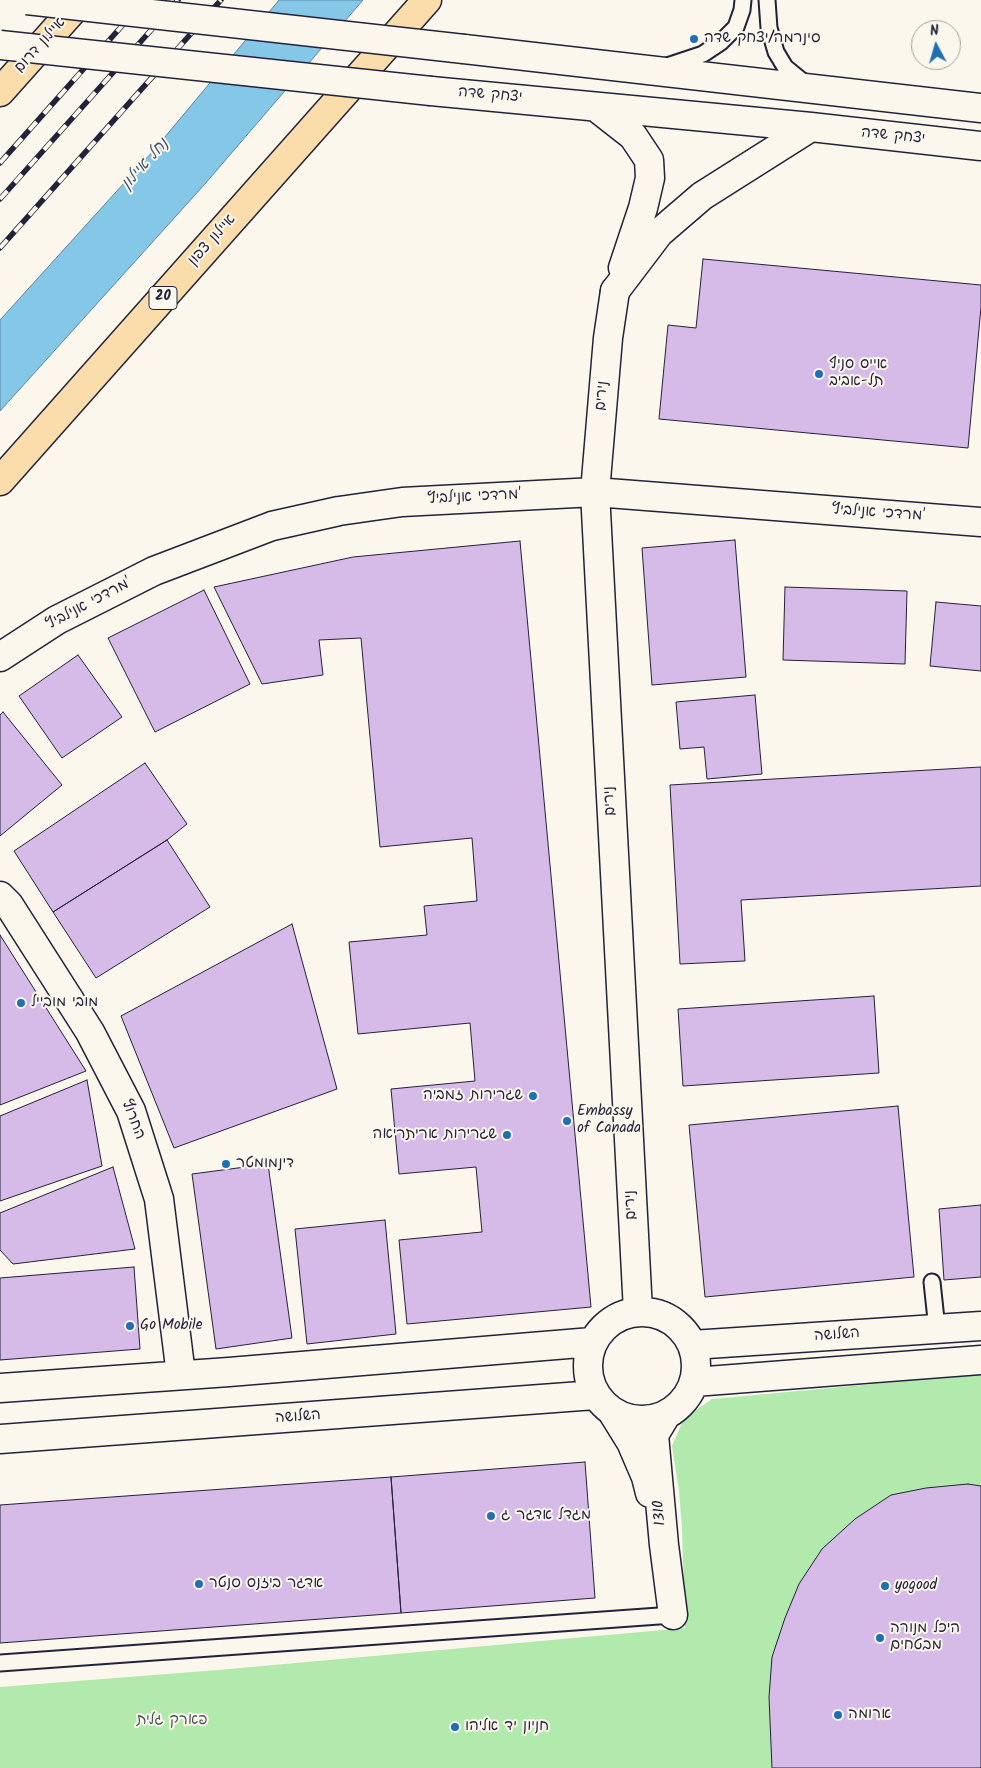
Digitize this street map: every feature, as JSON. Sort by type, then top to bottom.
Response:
[{"type":"highway","name":"איילון דרום","points":[[0,92],[82,0]]},
{"type":"highway","name":"איילון צפון","points":[[0,481],[427,0]]},
{"type":"street","points":[[27,0],[981,108]]},
{"type":"street","name":"יצחק שדה","points":[[0,45],[431,91],[811,127],[981,146]]},
{"type":"street","name":"נירים","points":[[596,107],[633,136],[649,160],[650,178],[643,208],[615,291],[608,338],[595,492],[638,1311]]},
{"type":"street","points":[[615,291],[659,233],[702,196],[811,127]]},
{"type":"street","points":[[949,143],[981,150]]},
{"type":"street","name":"מרדכי אנילביץ'","points":[[0,657],[58,620],[154,570],[272,526],[339,511],[402,502],[595,492],[981,522]]},
{"type":"street","name":"החרוץ","points":[[0,896],[9,905],[90,1032],[130,1111],[159,1199],[181,1375]]},
{"type":"street","points":[[604,1404],[630,1420],[649,1420],[666,1415],[688,1395],[694,1382],[696,1357],[692,1345],[683,1331],[671,1319],[655,1313],[638,1311],[620,1316],[604,1326],[592,1342],[587,1360],[588,1378],[604,1404],[631,1442],[646,1477],[664,1545]]},
{"type":"street","name":"השלושה","points":[[692,1345],[981,1326]]},
{"type":"street","points":[[0,1388],[592,1342]]},
{"type":"street","points":[[694,1382],[981,1360]]},
{"type":"street","name":"השלושה","points":[[0,1439],[604,1404]]},
{"type":"street","name":"1310","points":[[666,1415],[654,1434],[664,1545],[673,1614]]},
{"type":"lane","points":[[638,69],[679,63],[703,54],[722,42],[736,27],[742,10],[743,0]]},
{"type":"lane","points":[[767,0],[769,28],[776,52],[785,67],[813,89]]},
{"type":"lane","points":[[932,1282],[936,1329]]},
{"type":"lane","points":[[0,1663],[673,1614]]},
{"type":"green space","name":"היכל מנורה מבטחים","points":[[981,1374],[981,1768],[0,1768],[0,1687],[218,1670],[685,1628],[682,1528],[679,1491],[672,1446],[684,1418],[712,1399]]},
{"type":"water","name":"נחל איילון","points":[[279,0],[363,0],[204,185],[0,411],[0,320],[154,150]]},
{"type":"building","name":"אייס סניף תל-אביב","points":[[703,259],[981,285],[981,307],[968,448],[659,419],[668,325],[696,328]]},
{"type":"building","points":[[735,540],[746,677],[652,685],[642,548]]},
{"type":"building","points":[[520,541],[591,1307],[407,1324],[399,1240],[482,1232],[476,1167],[399,1174],[391,1089],[475,1081],[470,1023],[358,1034],[349,942],[427,935],[424,906],[477,901],[472,838],[380,847],[361,638],[319,640],[323,675],[262,684],[214,587],[353,557]]},
{"type":"building","points":[[785,587],[907,591],[905,664],[783,660]]},
{"type":"building","points":[[204,590],[250,684],[155,732],[108,638]]},
{"type":"building","points":[[936,602],[981,606],[981,671],[930,666]]},
{"type":"building","points":[[78,655],[122,717],[62,758],[19,696]]},
{"type":"building","points":[[755,695],[762,774],[707,779],[704,747],[680,749],[676,702]]},
{"type":"building","points":[[3,712],[62,785],[0,836],[0,715]]},
{"type":"building","points":[[145,763],[187,824],[167,840],[53,912],[14,851]]},
{"type":"building","points":[[981,767],[981,886],[741,900],[745,961],[680,964],[670,785]]},
{"type":"building","points":[[167,840],[210,907],[96,978],[53,912]]},
{"type":"building","points":[[292,924],[337,1089],[174,1148],[121,1016]]},
{"type":"building","name":"מובי מובייל","points":[[0,935],[86,1071],[0,1105]]},
{"type":"building","points":[[874,996],[879,1073],[683,1086],[678,1009]]},
{"type":"building","points":[[87,1080],[102,1166],[0,1201],[0,1116]]},
{"type":"building","points":[[898,1106],[914,1277],[705,1297],[689,1125]]},
{"type":"building","points":[[268,1164],[292,1338],[216,1349],[192,1174]]},
{"type":"building","points":[[113,1167],[135,1249],[13,1264],[0,1250],[0,1213]]},
{"type":"building","points":[[981,1205],[981,1277],[944,1280],[939,1209]]},
{"type":"building","points":[[385,1220],[396,1334],[307,1344],[295,1229]]},
{"type":"building","points":[[134,1267],[140,1349],[0,1360],[0,1278]]},
{"type":"building","name":"מגדל אדגר ג","points":[[585,1462],[595,1598],[401,1613],[391,1477]]},
{"type":"building","name":"אדגר ביזנס סנטר","points":[[391,1477],[401,1613],[0,1643],[0,1505]]},
{"type":"building","name":"היכל מנורה מבטחים","points":[[968,1484],[981,1486],[981,1768],[772,1768],[769,1697],[772,1657],[799,1584],[822,1549],[855,1519],[891,1495],[926,1488]]},
{"type":"railway","points":[[0,163],[145,0]]},
{"type":"railway","points":[[0,199],[178,0]]},
{"type":"railway","points":[[0,248],[221,0]]},
{"type":"place","name":"סינרמה/יצחק שדה","points":[[694,39]]},
{"type":"place","name":"אייס סניף תל-אביב","points":[[819,374]]},
{"type":"place","name":"מובי מובייל","points":[[21,1003]]},
{"type":"place","name":"שגרירות זמביה","points":[[533,1096]]},
{"type":"place","name":"Embassy of Canada","points":[[567,1121]]},
{"type":"place","name":"שגרירות אריתריאה","points":[[507,1135]]},
{"type":"place","name":"דינמומטר","points":[[226,1164]]},
{"type":"place","name":"Go Mobile","points":[[130,1326]]},
{"type":"place","name":"מגדל אדגר ג","points":[[491,1516]]},
{"type":"place","name":"אדגר ביזנס סנטר","points":[[199,1584]]},
{"type":"place","name":"yogood","points":[[885,1586]]},
{"type":"place","name":"היכל מנורה מבטחים","points":[[880,1638]]},
{"type":"place","name":"ארומה","points":[[838,1715]]},
{"type":"place","name":"חניון יד אליהו","points":[[455,1727]]},
{"type":"park label","name":"פארק גלית","points":[[172,1721]]}]
